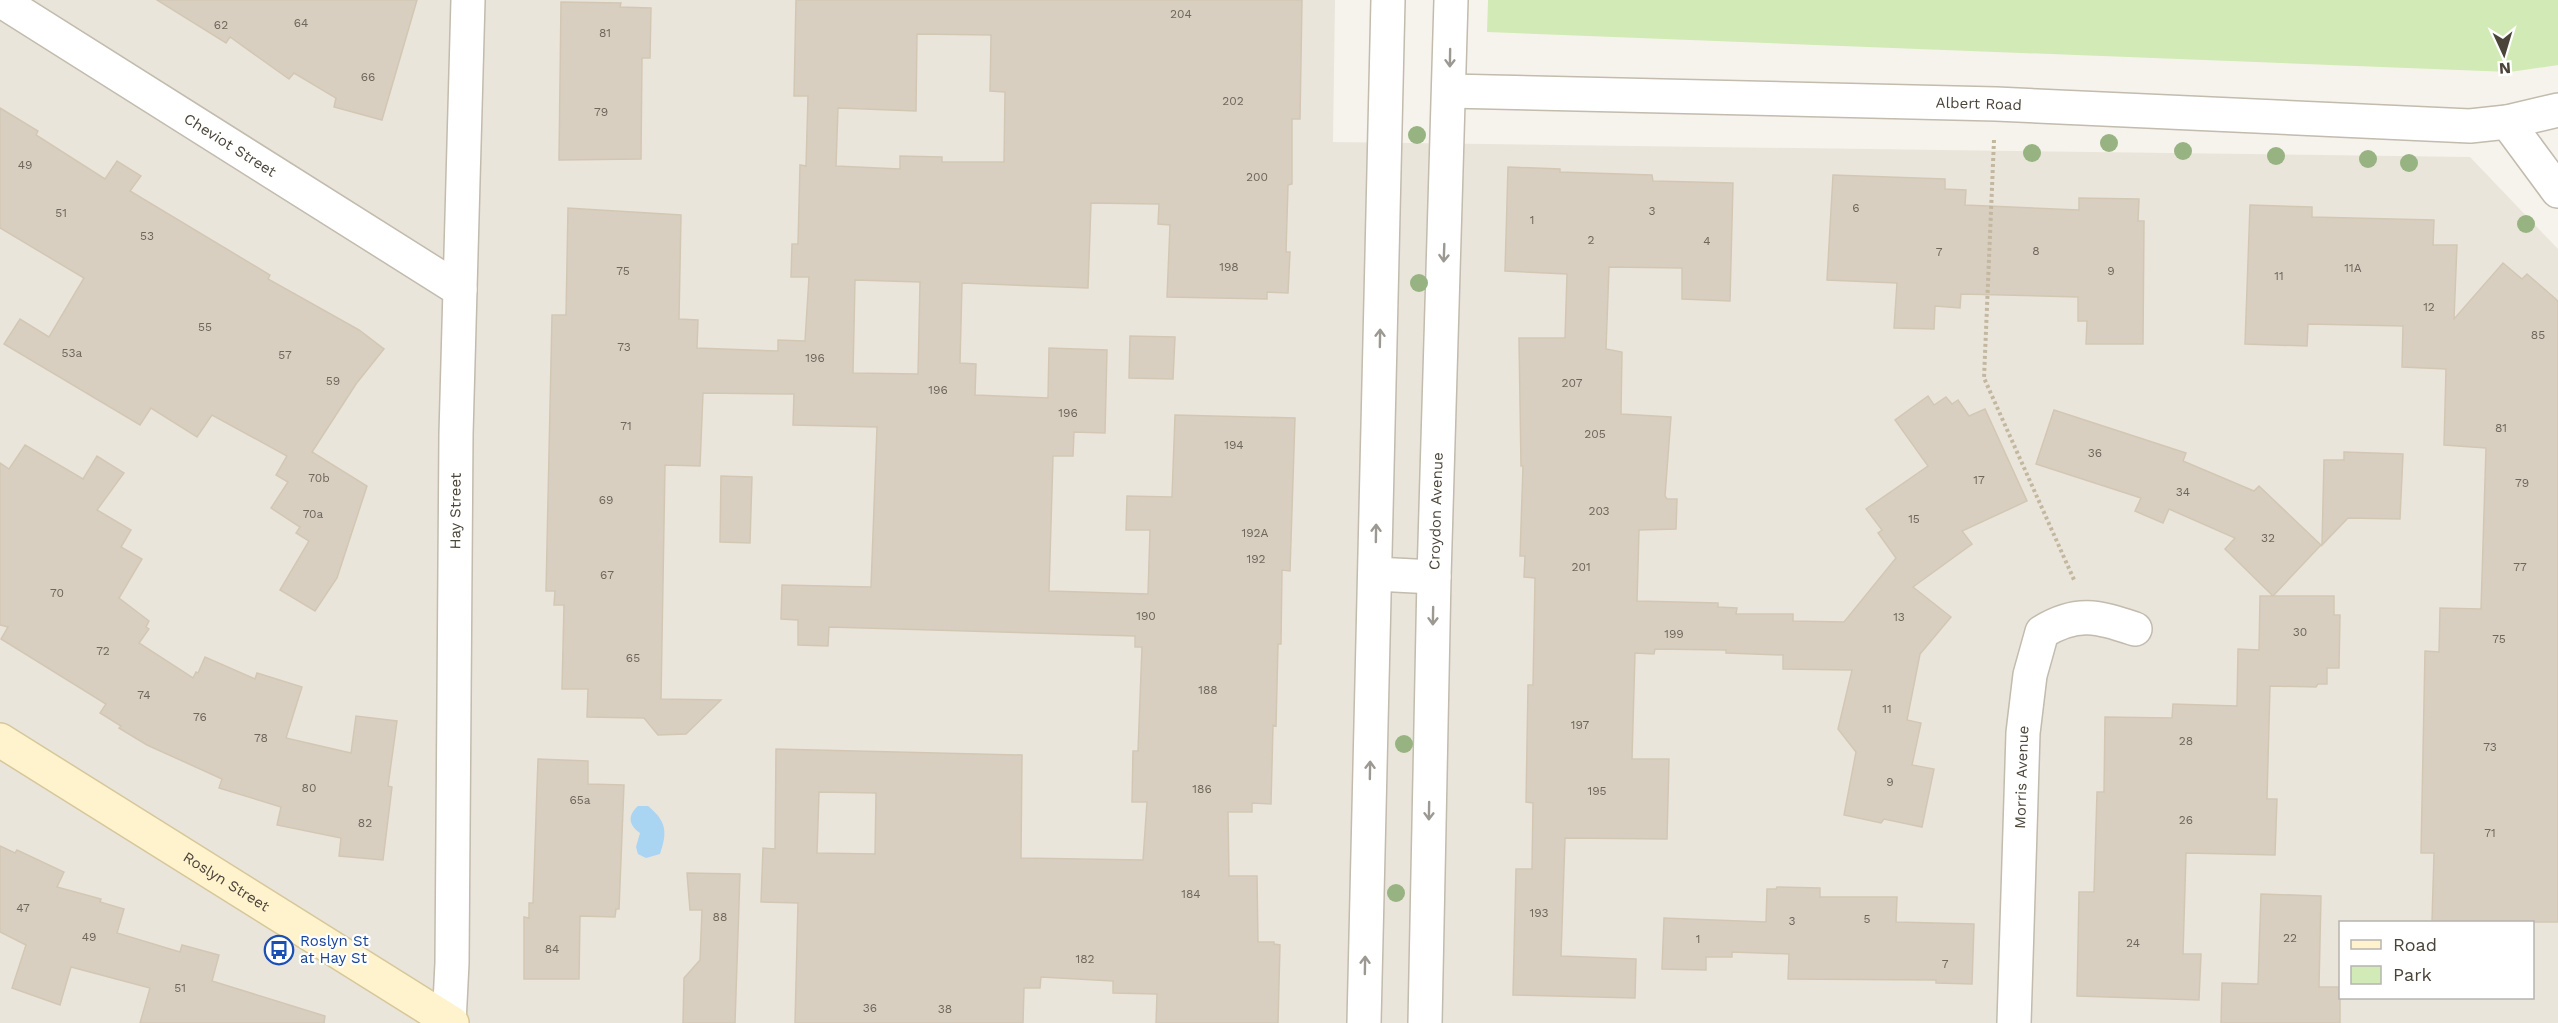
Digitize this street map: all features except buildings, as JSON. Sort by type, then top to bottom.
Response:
[{"type":"street","name":"Cheviot Street","points":[[0,0],[460,290]]},
{"type":"street","name":"Hay Street","points":[[450,1022],[456,458],[468,0]]},
{"type":"street","points":[[1364,1023],[1388,0]]},
{"type":"street","name":"Croydon Avenue","points":[[1425,1023],[1434,577],[1451,0]]},
{"type":"street","name":"Albert Road","points":[[1449,91],[1996,104],[2470,126],[2507,122],[2558,110]]},
{"type":"street","points":[[2507,122],[2558,191]]},
{"type":"street","points":[[1375,574],[1434,577]]},
{"type":"street","name":"Morris Avenue","points":[[2014,1023],[2023,733],[2030,675],[2042,632],[2059,621],[2097,616],[2135,629]]},
{"type":"street","name":"Roslyn Street","points":[[0,740],[450,1022]]},
{"type":"path","points":[[1996,104],[1984,378],[2090,617]]},
{"type":"shaded area","points":[[0,0],[1335,0],[1333,142],[2470,157],[2558,249],[2558,1023],[0,1023]]},
{"type":"green space","points":[[1488,0],[2558,0],[2558,65],[2510,72],[1487,32]]},
{"type":"water","points":[[638,806],[648,806],[662,822],[664,839],[660,854],[646,858],[638,854],[636,847],[640,833],[632,824],[631,817]]},
{"type":"place","name":"Roslyn St at Hay St","points":[[279,950]]}]
